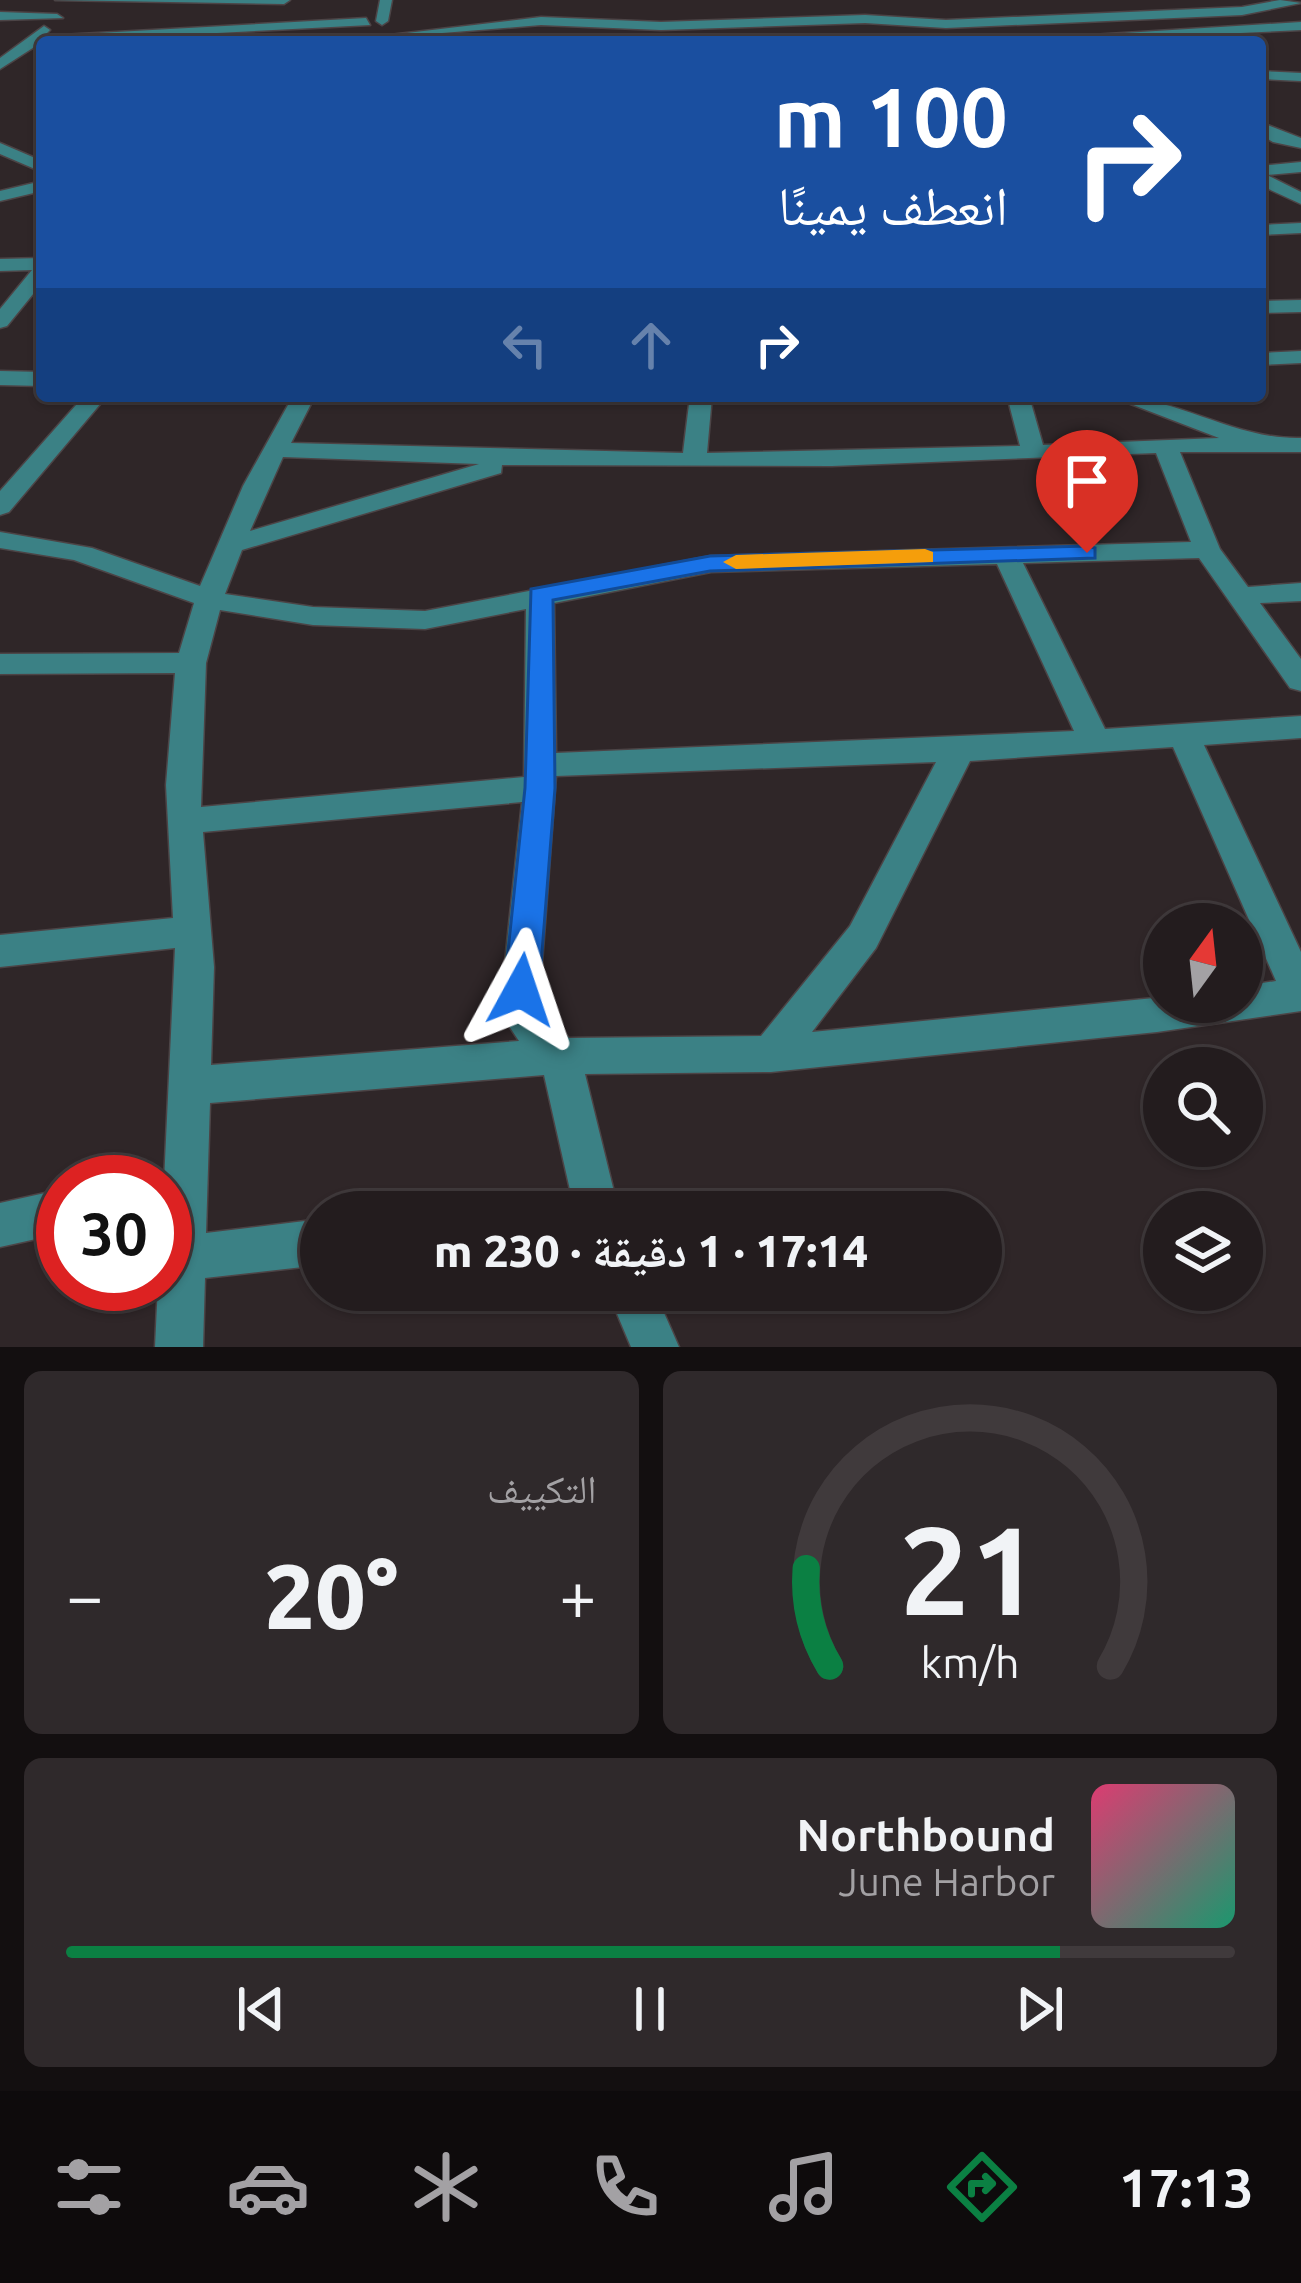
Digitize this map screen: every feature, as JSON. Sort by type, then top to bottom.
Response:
[{"type":"street","points":[[37,36],[73,1],[284,0]]},
{"type":"street","points":[[382,21],[386,0]]},
{"type":"street","points":[[884,0],[905,15],[946,24],[1262,9],[1298,0]]},
{"type":"street","points":[[248,36],[275,27],[287,16],[275,1]]},
{"type":"street","points":[[119,36],[382,21],[483,29],[746,23],[1081,2],[1102,16]]},
{"type":"street","points":[[456,35],[554,6]]},
{"type":"street","points":[[623,24],[594,8],[639,8]]},
{"type":"street","points":[[1194,12],[1228,33]]},
{"type":"street","points":[[0,16],[57,18]]},
{"type":"street","points":[[746,23],[751,36]]},
{"type":"street","points":[[946,24],[965,36]]},
{"type":"street","points":[[640,25],[661,36]]},
{"type":"street","points":[[1099,36],[1301,26]]},
{"type":"street","points":[[0,65],[36,37]]},
{"type":"street","points":[[32,41],[36,41]]},
{"type":"street","points":[[0,55],[36,54]]},
{"type":"street","points":[[1266,76],[1301,77]]},
{"type":"street","points":[[1269,139],[1301,141]]},
{"type":"street","points":[[0,148],[36,164]]},
{"type":"street","points":[[1266,173],[1301,167]]},
{"type":"street","points":[[1266,178],[1301,200]]},
{"type":"street","points":[[0,196],[36,187]]},
{"type":"street","points":[[1266,230],[1301,228]]},
{"type":"street","points":[[0,265],[36,267]]},
{"type":"street","points":[[0,322],[36,275]]},
{"type":"street","points":[[1266,308],[1301,306]]},
{"type":"street","points":[[1266,359],[1301,357]]},
{"type":"street","points":[[0,378],[36,379]]},
{"type":"street","points":[[0,507],[91,402]]},
{"type":"street","points":[[179,1155],[188,1086],[192,931],[185,821],[190,663],[208,599],[301,402]]},
{"type":"street","points":[[695,456],[700,402]]},
{"type":"street","points":[[1020,402],[1034,454]]},
{"type":"street","points":[[1138,402],[1263,446]]},
{"type":"street","points":[[275,449],[515,461],[695,456],[867,461],[1166,446],[1301,445]]},
{"type":"street","points":[[1166,446],[1207,550],[1301,681]]},
{"type":"street","points":[[231,545],[515,461]]},
{"type":"street","points":[[0,540],[76,548],[208,599],[386,621],[424,620],[710,564],[1207,550]]},
{"type":"street","points":[[1006,555],[1096,741]]},
{"type":"street","points":[[1241,596],[1301,592]]},
{"type":"street","points":[[540,594],[540,777],[521,990],[525,1020],[560,1056],[591,1191]]},
{"type":"street","points":[[0,664],[190,663]]},
{"type":"street","points":[[185,821],[540,777],[1301,728]]},
{"type":"street","points":[[188,1086],[560,1056],[771,1054],[1157,1015],[1301,994],[1184,735]]},
{"type":"street","points":[[771,1054],[862,937],[959,750]]},
{"type":"street","points":[[0,951],[192,931]]},
{"type":"street","points":[[0,1226],[36,1217]]},
{"type":"street","points":[[192,1257],[300,1244]]},
{"type":"street","points":[[179,1347],[181,1311]]},
{"type":"street","points":[[639,1311],[655,1347]]},
{"type":"slow traffic","points":[[736,562],[925,557]]},
{"type":"route","points":[[521,990],[540,788],[540,594],[653,572],[757,560],[1087,553]]}]
